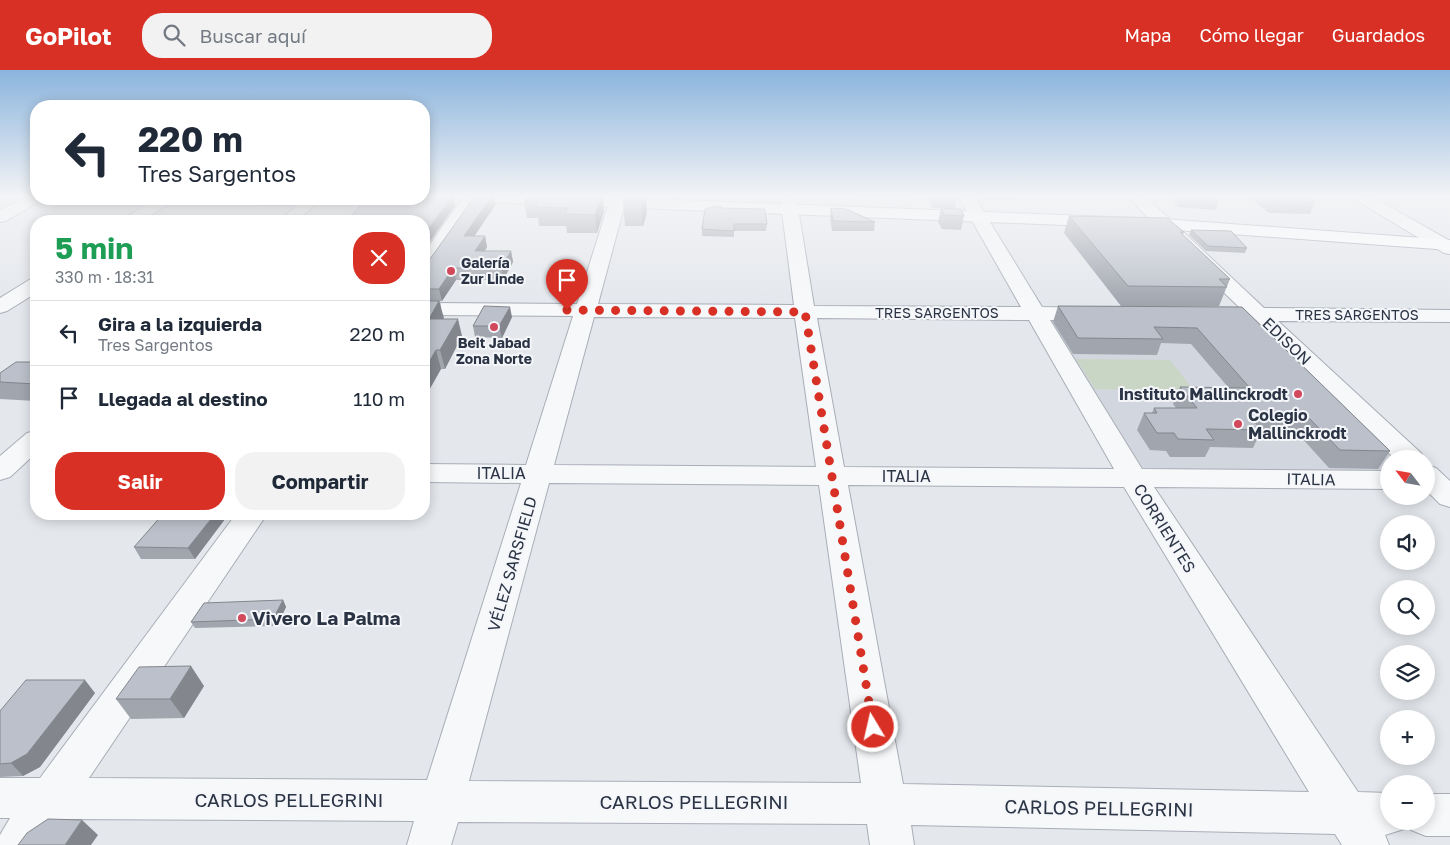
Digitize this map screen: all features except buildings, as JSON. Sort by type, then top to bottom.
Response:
[{"type":"main road","points":[[1322,232],[1448,243]]},
{"type":"street","points":[[430,257],[447,232]]},
{"type":"street","name":"VÉLEZ SARSFIELD","points":[[429,845],[539,474],[608,232]]},
{"type":"street","points":[[793,232],[892,845]]},
{"type":"street","name":"CORRIENTES","points":[[987,232],[1133,478],[1357,829]]},
{"type":"street","name":"EDISON","points":[[1173,232],[1401,450]]},
{"type":"street","points":[[1422,232],[1448,243]]},
{"type":"street","points":[[0,307],[30,288]]},
{"type":"street","points":[[0,307],[30,307]]},
{"type":"street","name":"TRES SARGENTOS","points":[[430,309],[1113,314]]},
{"type":"street","name":"TRES SARGENTOS","points":[[1191,314],[1450,316]]},
{"type":"street","points":[[1,469],[30,445]]},
{"type":"street","points":[[1,469],[30,468]]},
{"type":"street","name":"ITALIA","points":[[430,473],[1380,480]]},
{"type":"street","points":[[18,845],[248,520]]},
{"type":"street","name":"CARLOS PELLEGRINI","points":[[0,798],[886,804],[1357,829],[1380,818]]},
{"type":"street","points":[[1435,815],[1450,816]]},
{"type":"shaded area","name":"Colegio Mallinckrodt","points":[[1035,313],[1259,314],[1402,450],[1380,450],[1380,480],[1133,478]]},
{"type":"green space","points":[[1076,359],[1170,360],[1194,391],[1095,389]]},
{"type":"place","name":"Galería Zur Linde","points":[[451,271]]},
{"type":"place","name":"Beit Jabad Zona Norte","points":[[494,327]]},
{"type":"place","name":"Instituto Mallinckrodt","points":[[1298,394]]},
{"type":"place","name":"Colegio Mallinckrodt","points":[[1238,424]]},
{"type":"place","name":"Vivero La Palma","points":[[242,618]]},
{"type":"route","points":[[567,310],[805,312],[873,727]]}]
